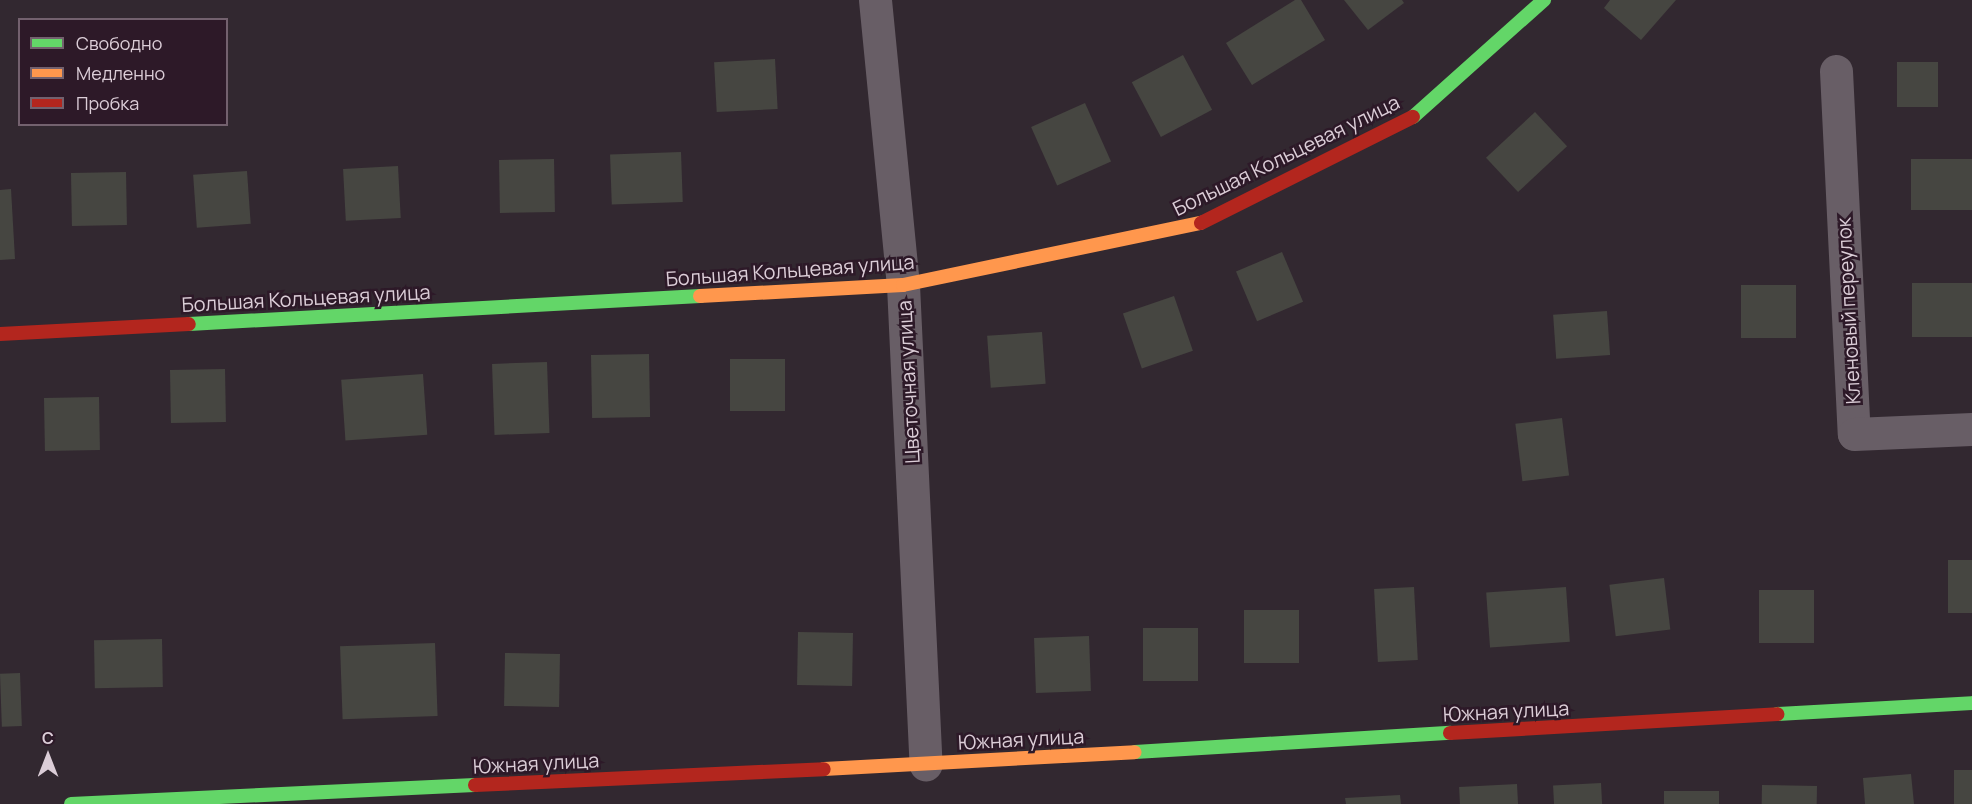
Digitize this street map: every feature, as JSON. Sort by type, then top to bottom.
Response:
[{"type":"street","name":"Цветочная улица","points":[[875,0],[903,285],[926,764]]},
{"type":"street","name":"Большая Кольцевая улица","points":[[0,334],[903,285],[1191,228],[1412,118],[1544,0]]},
{"type":"street","name":"Кленовый переулок","points":[[1836,71],[1854,434],[1972,429]]},
{"type":"street","name":"Южная улица","points":[[71,804],[926,764],[1972,703]]},
{"type":"building","points":[[1295,0],[1301,0],[1325,40],[1252,85],[1226,43]]},
{"type":"building","points":[[1344,0],[1402,0],[1404,3],[1368,30]]},
{"type":"building","points":[[1610,0],[1676,0],[1641,40],[1604,8]]},
{"type":"building","points":[[1183,55],[1212,110],[1161,137],[1132,82]]},
{"type":"building","points":[[775,59],[778,109],[717,112],[714,62]]},
{"type":"building","points":[[1897,62],[1938,62],[1938,107],[1897,107]]},
{"type":"building","points":[[1085,103],[1111,161],[1057,185],[1031,127]]},
{"type":"building","points":[[1535,112],[1567,146],[1518,192],[1486,158]]},
{"type":"building","points":[[681,152],[683,202],[612,204],[610,154]]},
{"type":"building","points":[[554,159],[555,212],[500,213],[499,160]]},
{"type":"building","points":[[1911,159],[1972,159],[1972,210],[1911,210]]},
{"type":"building","points":[[398,166],[401,218],[346,221],[343,169]]},
{"type":"building","points":[[247,171],[251,224],[197,228],[193,175]]},
{"type":"building","points":[[126,172],[127,225],[72,226],[71,173]]},
{"type":"building","points":[[11,189],[15,259],[0,260],[0,190]]},
{"type":"building","points":[[1282,252],[1303,302],[1257,321],[1236,272]]},
{"type":"building","points":[[1912,283],[1972,283],[1972,337],[1912,337]]},
{"type":"building","points":[[1741,285],[1796,285],[1796,338],[1741,338]]},
{"type":"building","points":[[1174,296],[1193,351],[1142,368],[1123,314]]},
{"type":"building","points":[[1607,311],[1610,355],[1556,359],[1553,315]]},
{"type":"building","points":[[1042,332],[1046,384],[991,388],[987,336]]},
{"type":"building","points":[[649,354],[650,417],[592,418],[591,355]]},
{"type":"building","points":[[730,359],[785,359],[785,411],[730,411]]},
{"type":"building","points":[[547,362],[549,433],[495,435],[492,364]]},
{"type":"building","points":[[225,369],[226,422],[171,423],[170,370]]},
{"type":"building","points":[[423,374],[427,435],[345,441],[341,380]]},
{"type":"building","points":[[99,397],[100,450],[45,451],[44,398]]},
{"type":"building","points":[[1562,418],[1569,476],[1522,481],[1515,424]]},
{"type":"building","points":[[1948,560],[1972,560],[1972,613],[1948,613]]},
{"type":"building","points":[[1664,578],[1670,630],[1616,636],[1609,585]]},
{"type":"building","points":[[1414,587],[1418,660],[1378,662],[1374,589]]},
{"type":"building","points":[[1566,587],[1570,642],[1490,647],[1486,593]]},
{"type":"building","points":[[1759,590],[1814,590],[1814,643],[1759,643]]},
{"type":"building","points":[[1244,610],[1299,610],[1299,663],[1244,663]]},
{"type":"building","points":[[1143,628],[1198,628],[1198,681],[1143,681]]},
{"type":"building","points":[[798,632],[853,633],[852,686],[797,685]]},
{"type":"building","points":[[1089,636],[1091,691],[1036,693],[1034,638]]},
{"type":"building","points":[[162,639],[163,687],[95,688],[94,640]]},
{"type":"building","points":[[435,643],[438,716],[343,719],[340,646]]},
{"type":"building","points":[[505,653],[560,654],[559,707],[504,706]]},
{"type":"building","points":[[20,673],[22,726],[2,727],[0,674]]},
{"type":"building","points":[[1954,770],[1972,770],[1972,804],[1954,804]]},
{"type":"building","points":[[1911,774],[1914,804],[1865,804],[1863,778]]},
{"type":"building","points":[[1601,783],[1602,804],[1554,804],[1553,786]]},
{"type":"building","points":[[1517,784],[1518,804],[1460,804],[1459,787]]},
{"type":"building","points":[[1762,785],[1817,786],[1817,804],[1762,804]]},
{"type":"building","points":[[1664,791],[1719,791],[1719,804],[1664,804]]},
{"type":"building","points":[[1400,795],[1401,804],[1346,804],[1345,798]]},
{"type":"traffic: fast","points":[[1413,117],[1544,0]]},
{"type":"traffic: fast","points":[[189,324],[700,296]]},
{"type":"traffic: fast","points":[[1777,714],[1972,703]]},
{"type":"traffic: fast","points":[[1135,752],[1450,733]]},
{"type":"traffic: fast","points":[[71,804],[475,785]]},
{"type":"traffic: slow","points":[[700,296],[903,285],[1201,223]]},
{"type":"traffic: slow","points":[[824,769],[1135,752]]},
{"type":"traffic: jam","points":[[1201,223],[1413,117]]},
{"type":"traffic: jam","points":[[0,334],[189,324]]},
{"type":"traffic: jam","points":[[1450,733],[1777,714]]},
{"type":"traffic: jam","points":[[475,785],[824,769]]}]
